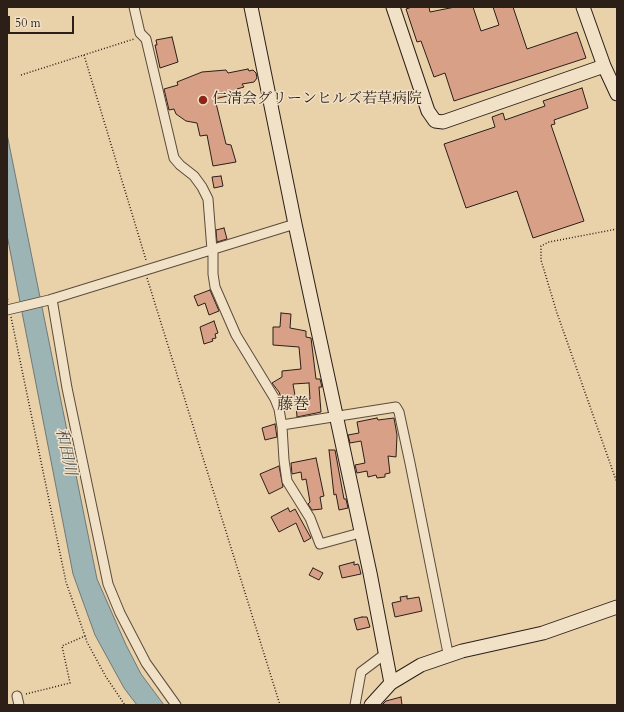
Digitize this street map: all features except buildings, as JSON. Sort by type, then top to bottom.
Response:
[{"type":"street","points":[[134,7],[140,33],[146,40],[174,158],[194,176],[202,187],[208,200],[215,287],[236,335],[275,399],[282,425],[287,481],[310,518],[320,544],[360,533]]},
{"type":"street","points":[[251,7],[295,224],[360,533],[370,573],[391,683]]},
{"type":"street","points":[[392,7],[428,112],[435,121],[443,122],[604,66]]},
{"type":"street","points":[[583,7],[604,66],[617,94]]},
{"type":"street","points":[[11,309],[51,300],[295,224]]},
{"type":"street","points":[[51,300],[70,402],[108,584],[120,613],[146,663],[176,705]]},
{"type":"street","points":[[282,425],[336,417],[389,406],[396,407],[399,412],[448,653]]},
{"type":"street","points":[[371,705],[391,683],[421,665],[462,651],[543,633],[617,607]]},
{"type":"street","points":[[355,705],[361,672],[385,654]]},
{"type":"path","points":[[21,75],[143,36]]},
{"type":"path","points":[[84,56],[147,270],[280,705]]},
{"type":"path","points":[[617,229],[549,242],[541,246],[541,260],[557,314],[617,483]]},
{"type":"path","points":[[7,296],[11,309],[66,582],[87,642],[106,676],[125,705]]},
{"type":"path","points":[[18,701],[70,683],[62,646],[85,636]]},
{"type":"water","name":"和田川","points":[[7,134],[97,579],[126,645],[141,674],[164,705],[137,705],[124,688],[95,635],[73,574],[7,235]]},
{"type":"place","name":"仁清会グリーンヒルズ若草病院","points":[[203,100]]},
{"type":"district","name":"藤巻","points":[[293,405]]}]
